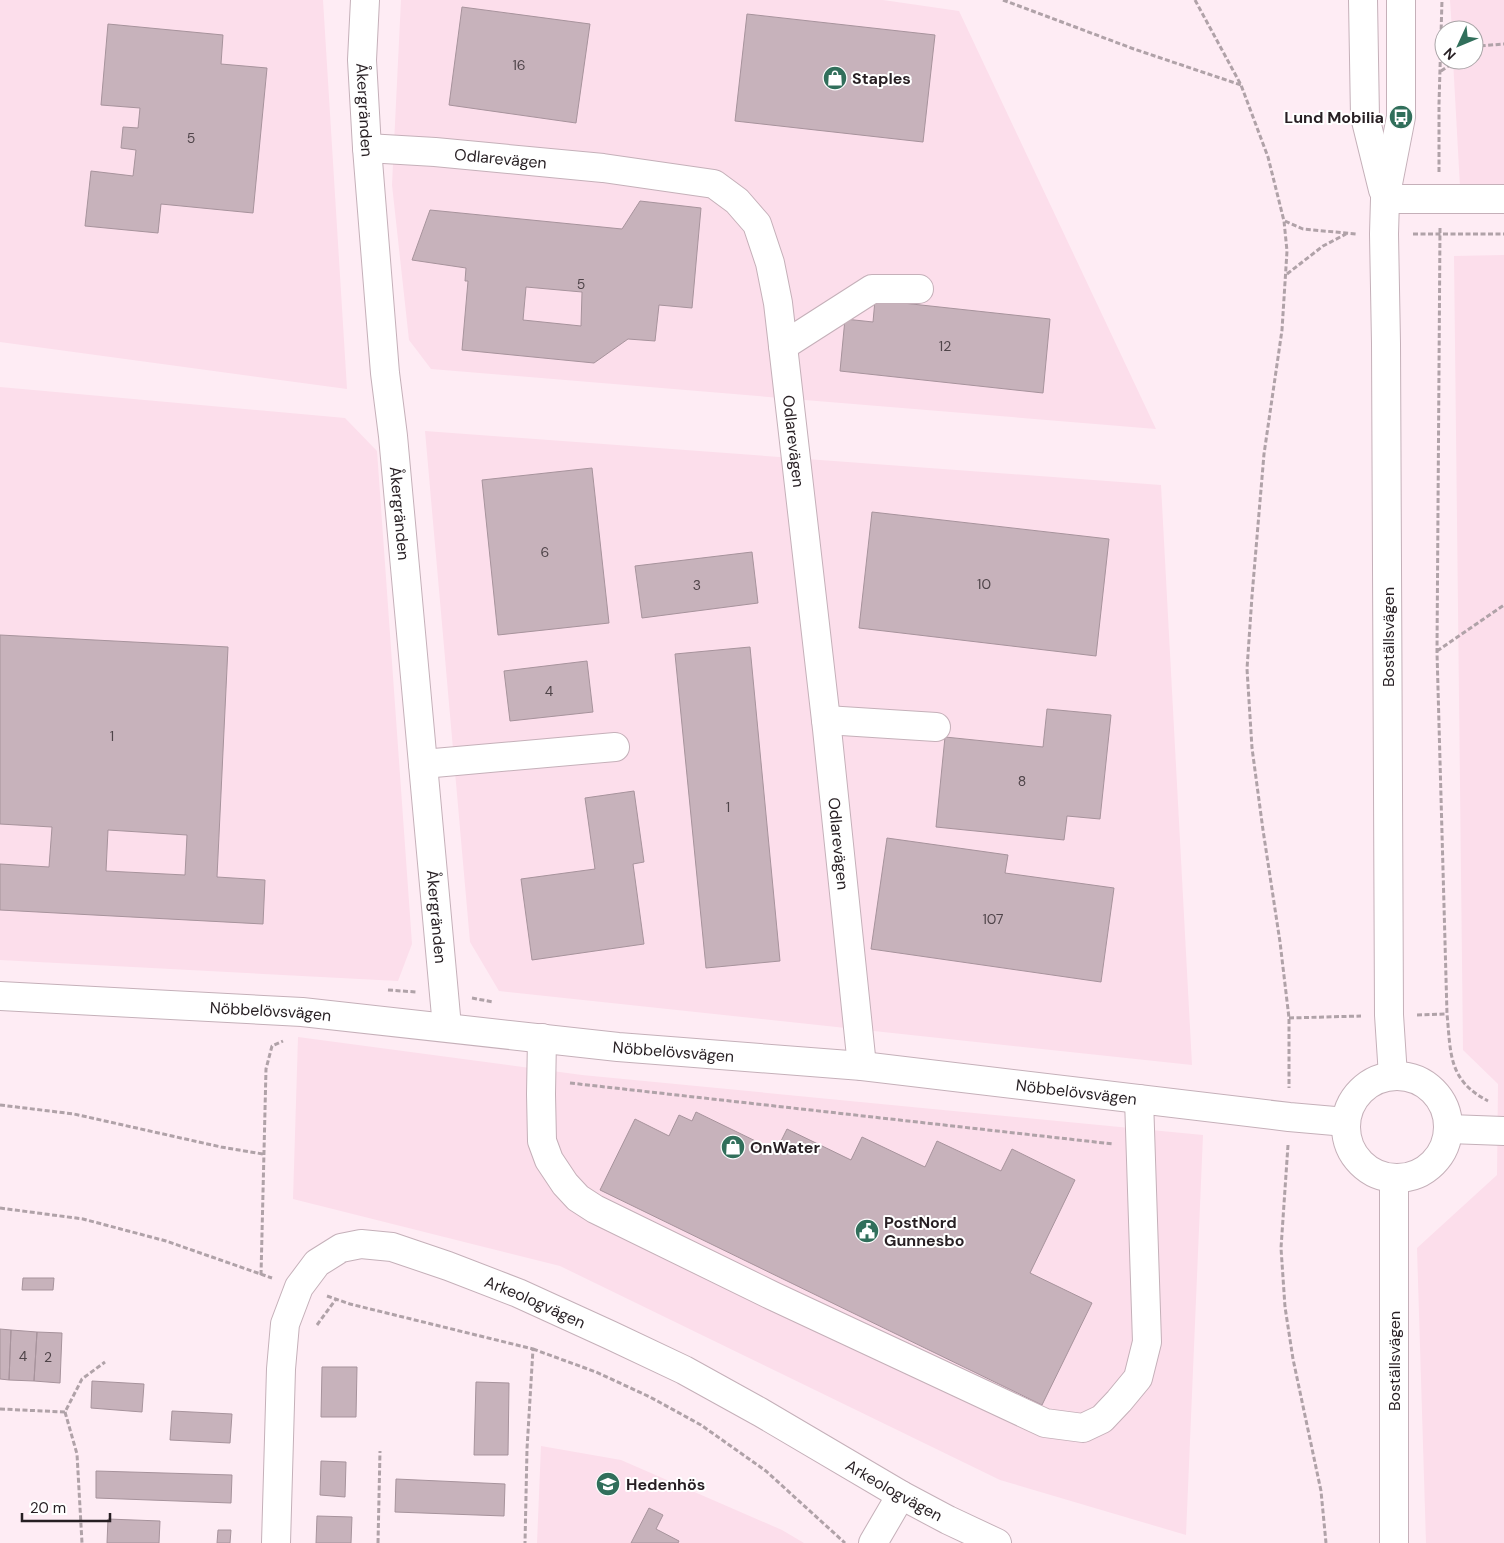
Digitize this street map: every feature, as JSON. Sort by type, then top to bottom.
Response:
[{"type":"street","name":"Åkergränden","points":[[365,0],[362,60],[367,148],[385,373],[393,436],[447,1027]]},
{"type":"street","name":"Boställsvägen","points":[[1363,0],[1365,117],[1385,199]]},
{"type":"street","name":"Boställsvägen","points":[[1393,1076],[1389,1015],[1384,234],[1385,199],[1402,117],[1401,0]]},
{"type":"street","name":"Odlarevägen","points":[[367,148],[435,152],[603,168],[714,184],[737,201],[757,224],[770,263],[783,346],[826,720],[862,1066]]},
{"type":"street","points":[[1385,199],[1504,199]]},
{"type":"street","points":[[783,346],[872,289],[919,289]]},
{"type":"street","points":[[826,720],[936,727]]},
{"type":"street","points":[[423,764],[615,748]]},
{"type":"street","name":"Nöbbelövsvägen","points":[[0,996],[267,1010],[447,1027],[618,1047],[862,1066],[1289,1117],[1346,1122]]},
{"type":"street","points":[[542,1038],[542,1141],[549,1160],[565,1184],[578,1198],[596,1209],[764,1291],[1045,1423],[1083,1428],[1102,1419],[1120,1401],[1138,1378],[1147,1342],[1139,1099]]},
{"type":"street","points":[[1393,1076],[1410,1077],[1433,1090],[1442,1102],[1448,1116],[1449,1129],[1446,1143],[1439,1157],[1426,1170],[1412,1177],[1394,1179],[1382,1177],[1372,1172],[1360,1162],[1349,1146],[1346,1132],[1350,1105],[1359,1092],[1373,1081],[1393,1076]]},
{"type":"street","points":[[1449,1129],[1504,1131]]},
{"type":"street","name":"Boställsvägen","points":[[1394,1179],[1394,1543]]},
{"type":"street","name":"Arkeologvägen","points":[[276,1543],[281,1369],[285,1324],[299,1287],[317,1263],[341,1248],[361,1244],[392,1247],[518,1293],[684,1370],[760,1412],[900,1495],[997,1543]]},
{"type":"street","points":[[873,1543],[900,1495]]},
{"type":"path","points":[[1003,0],[1242,85]]},
{"type":"path","points":[[1195,0],[1242,85],[1268,157],[1284,220],[1287,251],[1282,330],[1264,454],[1247,669],[1252,748],[1289,1018],[1289,1117],[1282,1248],[1283,1284],[1293,1359],[1321,1491],[1326,1543]]},
{"type":"path","points":[[1439,104],[1442,0]]},
{"type":"path","points":[[1484,46],[1504,44]]},
{"type":"path","points":[[1284,220],[1303,229],[1347,234],[1323,246],[1287,274]]},
{"type":"path","points":[[1496,1102],[1474,1094],[1462,1082],[1455,1071],[1446,1014],[1437,652],[1440,234],[1504,234]]},
{"type":"path","points":[[1437,652],[1504,605]]},
{"type":"path","points":[[261,1275],[266,1069],[272,1046],[288,1039]]},
{"type":"path","points":[[541,1079],[1141,1147]]},
{"type":"path","points":[[0,1105],[74,1114],[221,1147],[263,1154]]},
{"type":"path","points":[[0,1208],[84,1219],[166,1241],[350,1304],[534,1349],[596,1372],[650,1397],[701,1425],[766,1471],[846,1543]]},
{"type":"path","points":[[525,1543],[527,1449],[534,1349]]},
{"type":"path","points":[[82,1543],[77,1454],[65,1412],[82,1379],[105,1362]]},
{"type":"path","points":[[0,1409],[65,1412]]},
{"type":"path","points":[[378,1543],[380,1450]]},
{"type":"shaded area","points":[[0,0],[323,0],[347,389],[0,342]]},
{"type":"shaded area","points":[[401,0],[883,0],[959,11],[1156,429],[431,369],[409,340],[392,185]]},
{"type":"shaded area","points":[[1450,0],[1504,0],[1504,186],[1460,187],[1454,70],[1484,70],[1484,20],[1451,20]]},
{"type":"shaded area","points":[[1504,255],[1504,1543],[1426,1543],[1417,1248],[1497,1175],[1498,1084],[1463,1050],[1454,256]]},
{"type":"shaded area","points":[[0,387],[345,418],[377,451],[412,944],[398,981],[0,960]]},
{"type":"shaded area","points":[[425,431],[1161,485],[1192,1065],[499,991],[470,942]]},
{"type":"shaded area","points":[[298,1037],[582,1075],[1203,1135],[1186,1535],[1000,1480],[560,1266],[293,1199]]},
{"type":"shaded area","name":"Hedenhös","points":[[541,1446],[621,1460],[782,1530],[804,1543],[678,1543],[656,1529],[663,1515],[650,1508],[631,1543],[537,1543]]},
{"type":"building","points":[[462,7],[590,24],[576,123],[449,105]]},
{"type":"building","name":"Staples","points":[[747,14],[935,35],[923,142],[735,121]]},
{"type":"building","points":[[108,24],[223,35],[221,64],[267,68],[253,213],[161,204],[158,233],[85,226],[91,171],[133,176],[136,150],[121,148],[123,127],[138,128],[140,108],[101,105]]},
{"type":"building","points":[[640,201],[701,208],[692,308],[659,305],[655,341],[628,339],[594,363],[462,350],[468,281],[465,281],[466,268],[412,260],[430,210],[622,229]],"holes":[[[526,287],[582,292],[581,326],[523,320]]]},
{"type":"building","points":[[875,300],[1050,319],[1043,393],[840,371],[845,319],[873,322]]},
{"type":"building","points":[[592,468],[609,623],[498,635],[482,480]]},
{"type":"building","points":[[872,512],[1109,539],[1096,656],[859,628]]},
{"type":"building","points":[[752,552],[758,603],[642,618],[635,566]]},
{"type":"building","points":[[0,635],[228,647],[217,877],[265,880],[263,924],[0,910],[0,864],[49,867],[52,827],[0,824]],"holes":[[[108,830],[187,835],[185,875],[106,871]]]},
{"type":"building","points":[[750,647],[780,961],[706,968],[675,654]]},
{"type":"building","points":[[587,661],[593,712],[510,721],[504,671]]},
{"type":"building","points":[[1047,709],[1111,715],[1100,819],[1067,816],[1064,840],[936,827],[945,737],[1043,747]]},
{"type":"building","points":[[634,791],[644,862],[633,864],[644,944],[532,960],[521,879],[595,869],[585,798]]},
{"type":"building","points":[[887,838],[1008,855],[1005,873],[1114,888],[1101,982],[871,949]]},
{"type":"building","name":"PostNord Gunnesbo","points":[[696,1112],[776,1151],[787,1129],[851,1160],[862,1137],[925,1167],[937,1141],[1001,1171],[1012,1149],[1075,1180],[1030,1273],[1092,1303],[1042,1405],[600,1190],[635,1119],[669,1136],[679,1115],[692,1121]]},
{"type":"building","points":[[23,1278],[54,1278],[53,1290],[22,1290]]},
{"type":"building","points":[[0,1329],[11,1330],[9,1380],[0,1379]]},
{"type":"building","points":[[11,1330],[37,1332],[34,1381],[9,1380]]},
{"type":"building","points":[[37,1332],[62,1333],[60,1383],[34,1381]]},
{"type":"building","points":[[322,1367],[357,1367],[356,1417],[321,1417]]},
{"type":"building","points":[[92,1381],[144,1384],[142,1412],[91,1408]]},
{"type":"building","points":[[476,1382],[509,1383],[508,1455],[474,1455]]},
{"type":"building","points":[[172,1411],[232,1414],[230,1443],[170,1440]]},
{"type":"building","points":[[321,1461],[346,1462],[345,1497],[320,1495]]},
{"type":"building","points":[[96,1471],[232,1475],[231,1503],[96,1498]]},
{"type":"building","points":[[396,1479],[505,1484],[504,1516],[395,1512]]},
{"type":"building","points":[[649,1508],[663,1515],[656,1529],[679,1541],[678,1543],[631,1543]]},
{"type":"building","points":[[317,1516],[352,1517],[351,1543],[316,1543]]},
{"type":"building","points":[[108,1519],[160,1521],[159,1543],[107,1543]]},
{"type":"building","points":[[218,1530],[231,1530],[230,1543],[217,1543]]},
{"type":"place","name":"Staples","points":[[835,78]]},
{"type":"place","name":"Lund Mobilia","points":[[1401,117]]},
{"type":"place","name":"OnWater","points":[[733,1147]]},
{"type":"place","name":"PostNord Gunnesbo","points":[[867,1231]]},
{"type":"place","name":"Hedenhös","points":[[608,1484]]}]
